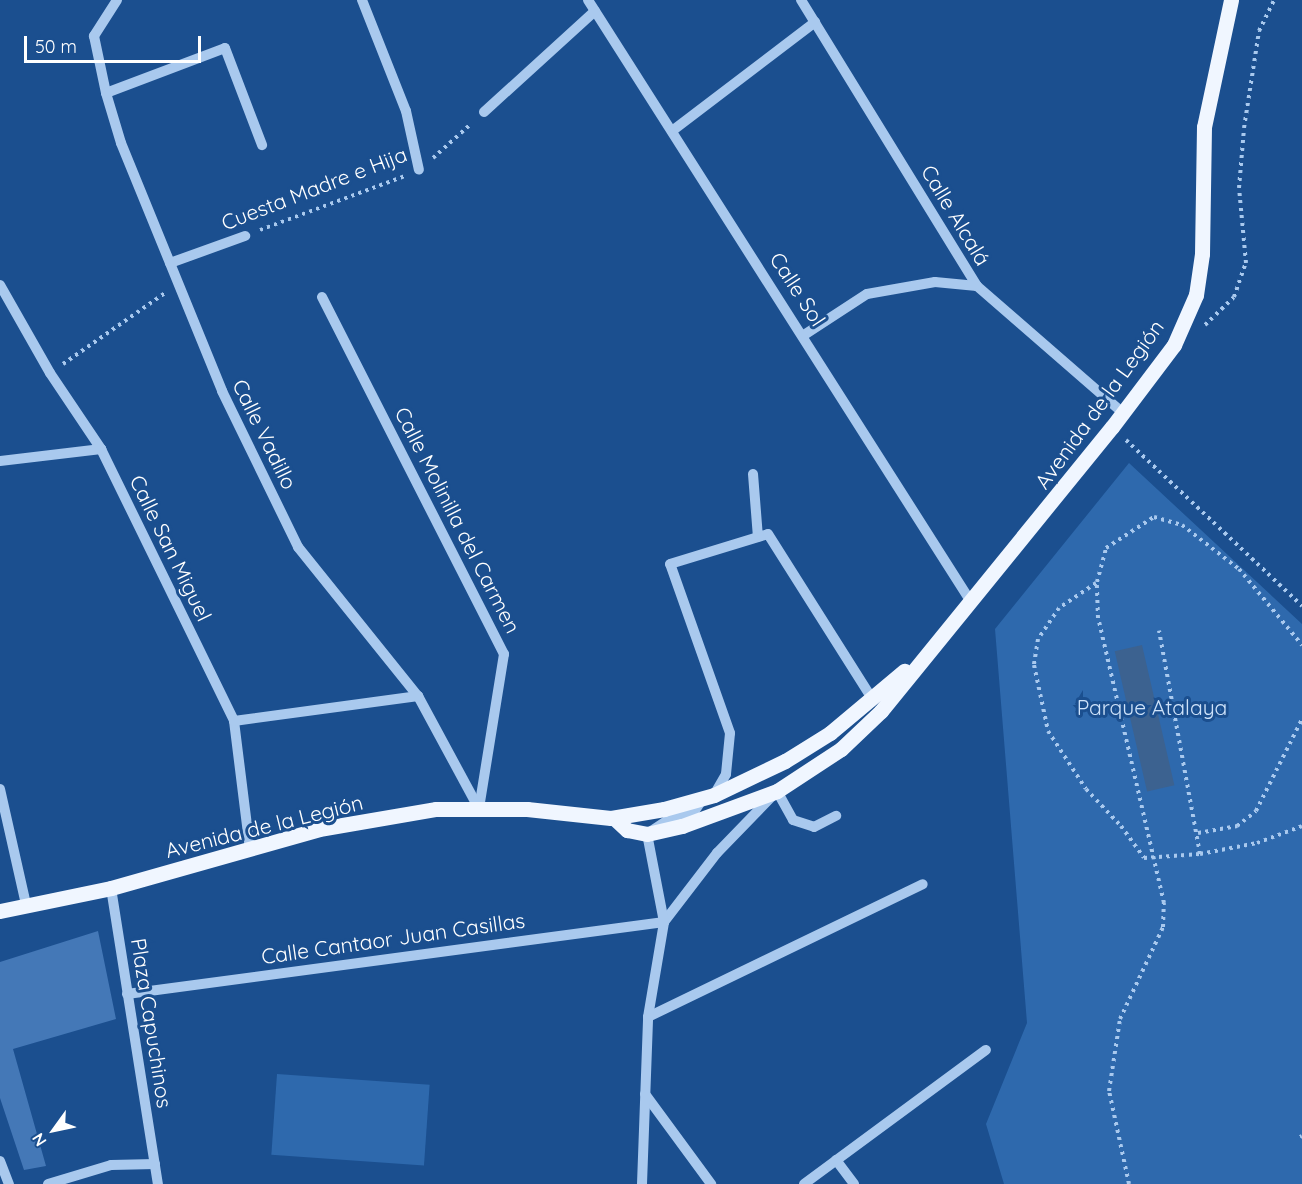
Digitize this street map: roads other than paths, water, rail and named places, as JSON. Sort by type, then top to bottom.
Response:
[{"type":"main road","name":"Avenida de la Legión","points":[[614,818],[627,830],[647,834],[726,812],[777,791],[841,749],[881,711],[919,660],[971,602],[1112,427],[1174,345],[1196,295],[1202,254],[1204,127],[1231,0]]},
{"type":"main road","name":"Avenida de la Legión","points":[[0,911],[111,888],[319,829],[435,809],[527,809],[614,818],[709,797],[785,761],[830,733],[871,697],[919,660]]},
{"type":"street","name":"Calle Vadillo","points":[[117,0],[94,36],[106,93],[121,144],[222,391],[298,547],[418,696],[478,809]]},
{"type":"street","points":[[362,0],[406,111],[419,170]]},
{"type":"street","name":"Calle Sol","points":[[588,0],[804,335],[971,602]]},
{"type":"street","name":"Calle Alcalá","points":[[801,0],[976,286],[1122,412]]},
{"type":"street","points":[[484,112],[595,11]]},
{"type":"street","points":[[672,131],[815,22]]},
{"type":"street","points":[[106,93],[225,48],[262,145]]},
{"type":"street","name":"Cuesta Madre e Hija","points":[[170,263],[245,236]]},
{"type":"street","points":[[804,335],[867,294],[935,282],[976,286]]},
{"type":"street","name":"Calle San Miguel","points":[[0,285],[50,373],[101,449],[234,721],[250,849]]},
{"type":"street","name":"Calle Molinilla del Carmen","points":[[322,297],[504,654],[478,809]]},
{"type":"street","points":[[0,461],[101,449]]},
{"type":"street","points":[[753,474],[758,537]]},
{"type":"street","points":[[709,797],[726,774],[730,733],[670,564],[768,534],[871,697]]},
{"type":"street","points":[[234,721],[418,696]]},
{"type":"street","points":[[0,789],[26,904]]},
{"type":"street","points":[[664,922],[717,853],[777,791],[793,820],[814,827],[836,816]]},
{"type":"street","name":"Avenida de la Legión","points":[[647,834],[671,818],[694,812],[709,797]]},
{"type":"street","points":[[642,1184],[648,1017],[664,922],[647,834]]},
{"type":"street","points":[[648,1017],[923,884]]},
{"type":"street","name":"Plaza Capuchinos","points":[[111,888],[159,1184]]},
{"type":"street","name":"Calle Cantaor Juan Casillas","points":[[127,994],[664,922]]},
{"type":"street","points":[[804,1184],[986,1050]]},
{"type":"street","points":[[645,1094],[711,1184]]},
{"type":"street","points":[[836,1160],[854,1184]]},
{"type":"street","points":[[0,1161],[9,1184]]},
{"type":"street","points":[[48,1184],[111,1165],[156,1164]]},
{"type":"park label","name":"Parque Atalaya","points":[[1152,707]]}]
